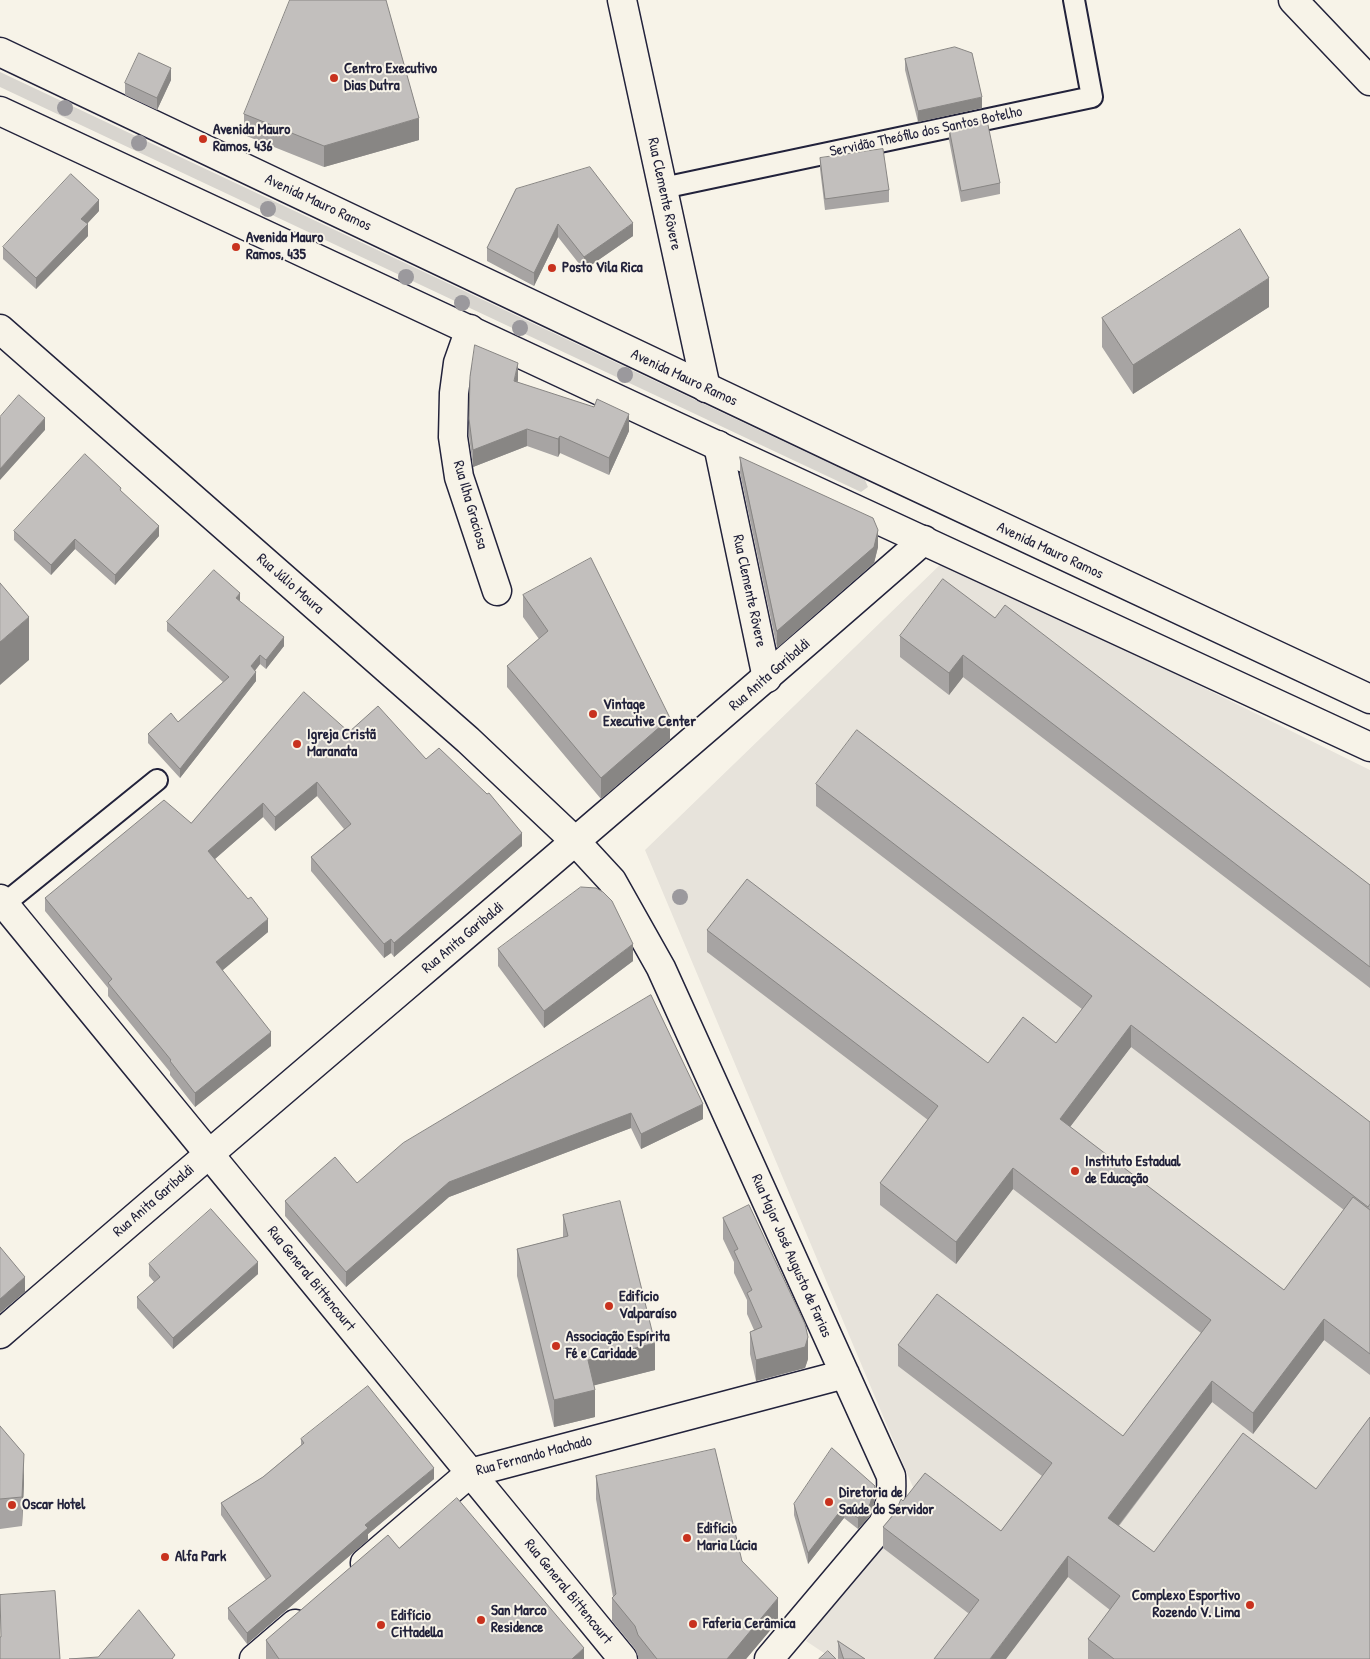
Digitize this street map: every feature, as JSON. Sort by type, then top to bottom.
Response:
[{"type":"street","name":"Rua Clemente Rôvere","points":[[622,0],[706,388]]},
{"type":"street","points":[[1293,0],[1370,81]]},
{"type":"street","name":"Avenida Mauro Ramos","points":[[0,52],[943,501],[1370,699]]},
{"type":"street","points":[[0,111],[1370,747]]},
{"type":"street","name":"Rua Júlio Moura","points":[[0,329],[468,740],[576,842]]},
{"type":"street","name":"Rua Ilha Graciosa","points":[[470,329],[458,363],[454,393],[453,437],[458,477],[497,591]]},
{"type":"street","name":"Rua Clemente Rôvere","points":[[718,445],[767,678]]},
{"type":"street","points":[[924,540],[943,501]]},
{"type":"street","name":"Rua Anita Garibaldi","points":[[0,1334],[209,1153],[767,678],[924,540]]},
{"type":"street","name":"Rua Major José Augusto de Farias","points":[[576,842],[612,881],[661,968],[892,1476],[892,1495],[889,1511],[883,1524],[769,1659]]},
{"type":"street","name":"Rua General Bittencourt","points":[[2,901],[623,1659]]},
{"type":"street","name":"Rua Fernando Machado","points":[[344,1582],[470,1473],[844,1374]]},
{"type":"street","points":[[254,1659],[314,1608]]},
{"type":"lane","name":"Servidão Theófilo dos Santos Botelho","points":[[663,188],[1092,97],[1074,0]]},
{"type":"lane","points":[[2,901],[157,780]]},
{"type":"shaded area","points":[[0,72],[865,480],[868,487],[861,492],[0,87]]},
{"type":"shaded area","name":"Instituto Estadual de Educação","points":[[945,560],[1370,770],[1370,1659],[833,1659],[806,1641],[915,1492],[645,850]]},
{"type":"building","name":"Centro Executivo Dias Dutra","points":[[290,0],[386,0],[419,118],[324,146],[244,114]]},
{"type":"building","points":[[955,47],[972,53],[982,97],[918,111],[905,59]]},
{"type":"building","points":[[139,53],[171,68],[157,98],[125,83]]},
{"type":"building","points":[[987,120],[1000,183],[961,191],[949,128]]},
{"type":"building","points":[[883,149],[889,190],[825,199],[820,158]]},
{"type":"building","points":[[590,167],[633,223],[584,257],[558,224],[534,273],[487,248],[516,189]]},
{"type":"building","points":[[71,174],[99,200],[81,219],[88,224],[36,278],[3,247]]},
{"type":"building","points":[[1240,229],[1269,278],[1133,365],[1102,318]]},
{"type":"building","points":[[475,345],[518,363],[514,381],[594,407],[597,399],[629,414],[609,458],[560,436],[558,439],[527,429],[473,450],[469,419],[470,377]]},
{"type":"building","points":[[19,395],[45,418],[0,469],[0,417]]},
{"type":"building","points":[[85,454],[159,526],[115,575],[75,539],[51,565],[14,531]]},
{"type":"building","points":[[740,457],[873,518],[878,530],[874,547],[777,631]]},
{"type":"building","name":"Vintage Executive Center","points":[[591,558],[670,718],[601,778],[507,666],[548,631],[523,595]]},
{"type":"building","points":[[214,570],[240,593],[236,598],[284,637],[266,660],[260,655],[251,666],[256,672],[180,769],[148,734],[171,713],[178,722],[229,677],[167,622]]},
{"type":"building","points":[[943,579],[995,618],[1005,605],[1370,885],[1370,967],[963,655],[949,673],[900,636]]},
{"type":"building","points":[[0,583],[29,617],[0,642]]},
{"type":"building","points":[[304,692],[349,732],[378,706],[426,759],[439,748],[487,794],[489,793],[522,833],[394,943],[391,939],[384,944],[311,857],[351,824],[317,782],[275,817],[263,803],[208,851],[248,899],[251,897],[268,919],[216,962],[271,1032],[195,1093],[171,1060],[108,983],[112,979],[45,898],[164,800],[191,823]]},
{"type":"building","points":[[857,730],[1370,1122],[1370,1204],[1368,1207],[1131,1025],[1060,1119],[1284,1290],[1353,1197],[1370,1210],[1370,1354],[1324,1319],[1253,1413],[1212,1381],[1108,1518],[1154,1552],[1243,1433],[1316,1489],[1370,1417],[1370,1659],[1114,1659],[1088,1639],[1120,1596],[1068,1556],[990,1659],[934,1659],[979,1600],[883,1527],[895,1513],[901,1499],[903,1501],[925,1473],[1001,1531],[1052,1463],[898,1345],[937,1294],[1123,1436],[1211,1320],[1013,1168],[956,1242],[880,1183],[938,1106],[707,930],[747,879],[988,1063],[1023,1017],[1056,1043],[1092,996],[816,784]]},
{"type":"building","points":[[581,887],[596,888],[612,901],[633,944],[544,1011],[498,949]]},
{"type":"building","points":[[651,995],[703,1104],[641,1134],[631,1113],[449,1182],[346,1272],[285,1201],[335,1157],[357,1183],[403,1143]]},
{"type":"building","points":[[620,1201],[655,1343],[588,1360],[595,1390],[554,1400],[517,1249],[568,1236],[563,1215]]},
{"type":"building","points":[[749,1205],[805,1324],[808,1337],[805,1347],[756,1360],[750,1332],[762,1327],[747,1293],[752,1290],[734,1251],[738,1249],[723,1218]]},
{"type":"building","points":[[211,1209],[258,1262],[173,1338],[137,1297],[160,1277],[149,1264]]},
{"type":"building","points":[[0,1247],[25,1277],[0,1299]]},
{"type":"building","points":[[368,1386],[434,1468],[365,1525],[368,1528],[247,1633],[228,1608],[271,1576],[221,1503],[263,1477],[304,1443],[301,1439]]},
{"type":"building","points":[[0,1426],[24,1454],[22,1497],[0,1499]]},
{"type":"building","name":"Diretoria de Saúde do Servidor","points":[[832,1448],[875,1486],[874,1491],[870,1504],[858,1518],[844,1506],[808,1553],[794,1504]]},
{"type":"building","points":[[715,1449],[742,1561],[778,1598],[727,1659],[657,1659],[638,1635],[635,1626],[612,1598],[616,1594],[596,1476]]},
{"type":"building","points":[[457,1498],[584,1648],[572,1659],[279,1659],[266,1640],[388,1535],[399,1548]]},
{"type":"building","points":[[55,1591],[60,1659],[0,1659],[0,1595]]},
{"type":"building","points":[[139,1610],[175,1655],[172,1659],[69,1659],[98,1657]]},
{"type":"building","points":[[838,1641],[865,1659],[844,1659]]},
{"type":"building","points":[[828,1651],[836,1659],[819,1659]]},
{"type":"place","name":"Centro Executivo Dias Dutra","points":[[334,78]]},
{"type":"place","name":"Avenida Mauro Ramos, 436","points":[[203,139]]},
{"type":"place","name":"Avenida Mauro Ramos, 435","points":[[236,247]]},
{"type":"place","name":"Posto Vila Rica","points":[[552,268]]},
{"type":"place","name":"Vintage Executive Center","points":[[593,714]]},
{"type":"place","name":"Igreja Cristã Maranata","points":[[297,744]]},
{"type":"place","name":"Instituto Estadual de Educação","points":[[1075,1171]]},
{"type":"place","name":"Edifício Valparaíso","points":[[609,1306]]},
{"type":"place","name":"Associação Espírita Fé e Caridade","points":[[556,1346]]},
{"type":"place","name":"Diretoria de Saúde do Servidor","points":[[829,1502]]},
{"type":"place","name":"Oscar Hotel","points":[[12,1505]]},
{"type":"place","name":"Edifício Maria Lúcia","points":[[687,1538]]},
{"type":"place","name":"Alfa Park","points":[[165,1557]]},
{"type":"place","name":"Complexo Esportivo Rozendo V. Lima","points":[[1250,1605]]},
{"type":"place","name":"San Marco Residence","points":[[481,1620]]},
{"type":"place","name":"Faferia Cerâmica","points":[[693,1624]]},
{"type":"place","name":"Edifício Cittadella","points":[[381,1625]]}]
